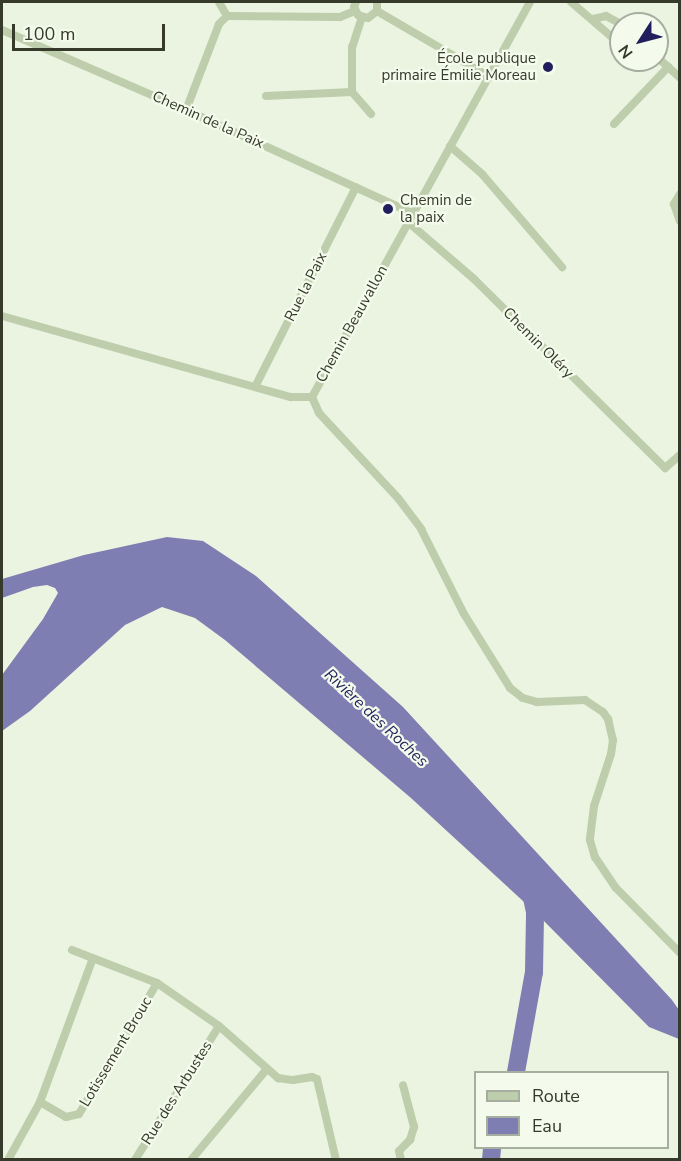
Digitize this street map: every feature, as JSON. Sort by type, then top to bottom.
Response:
[{"type":"street","points":[[219,2],[228,15]]},
{"type":"street","name":"Chemin Beauvallon","points":[[2,316],[291,397],[312,397],[530,2]]},
{"type":"street","points":[[571,2],[609,34]]},
{"type":"street","points":[[358,10],[368,18],[377,6],[490,77]]},
{"type":"street","points":[[186,110],[219,24],[228,15],[333,17],[358,10]]},
{"type":"street","points":[[358,10],[352,47],[352,92],[371,114]]},
{"type":"street","points":[[592,18],[609,18]]},
{"type":"street","name":"Chemin de la Paix","points":[[2,30],[186,110],[412,213]]},
{"type":"street","points":[[614,124],[663,72]]},
{"type":"street","points":[[266,96],[352,92]]},
{"type":"street","points":[[450,146],[482,174],[562,267]]},
{"type":"street","name":"Rue la Paix","points":[[255,387],[356,187]]},
{"type":"street","points":[[680,194],[674,204],[680,221]]},
{"type":"street","name":"Chemin Oléry","points":[[408,222],[474,279],[664,468],[680,455]]},
{"type":"street","points":[[312,397],[319,413],[398,498],[421,529],[465,614],[510,688],[523,698],[537,702],[585,700],[603,712],[608,719],[613,740],[612,754],[594,806],[590,840],[595,857],[616,888],[680,953]]},
{"type":"street","points":[[72,950],[157,983],[219,1026],[266,1070],[284,1080],[312,1077],[317,1079],[336,1160]]},
{"type":"street","points":[[8,1160],[40,1102],[93,958]]},
{"type":"street","name":"Lotissement Brouc","points":[[40,1102],[66,1117],[79,1114],[157,983]]},
{"type":"street","name":"Rue des Arbustes","points":[[135,1160],[219,1026]]},
{"type":"street","points":[[192,1160],[266,1070]]},
{"type":"street","points":[[401,1160],[399,1151],[410,1140],[414,1127],[403,1085]]},
{"type":"water","name":"Rivière des Roches","points":[[167,537],[203,541],[256,576],[403,707],[672,1000],[679,1010],[679,1039],[649,1027],[535,912],[411,798],[225,640],[195,618],[162,607],[125,625],[30,711],[2,731],[2,675],[43,619],[58,593],[55,588],[47,585],[33,587],[2,598],[2,579],[84,555]]},
{"type":"waterway","points":[[516,1071],[534,972],[535,912],[530,888]]},
{"type":"waterway","points":[[491,1160],[492,1149]]},
{"type":"place","name":"École publique primaire Émilie Moreau","points":[[548,67]]},
{"type":"place","name":"Chemin de la paix","points":[[388,209]]}]
